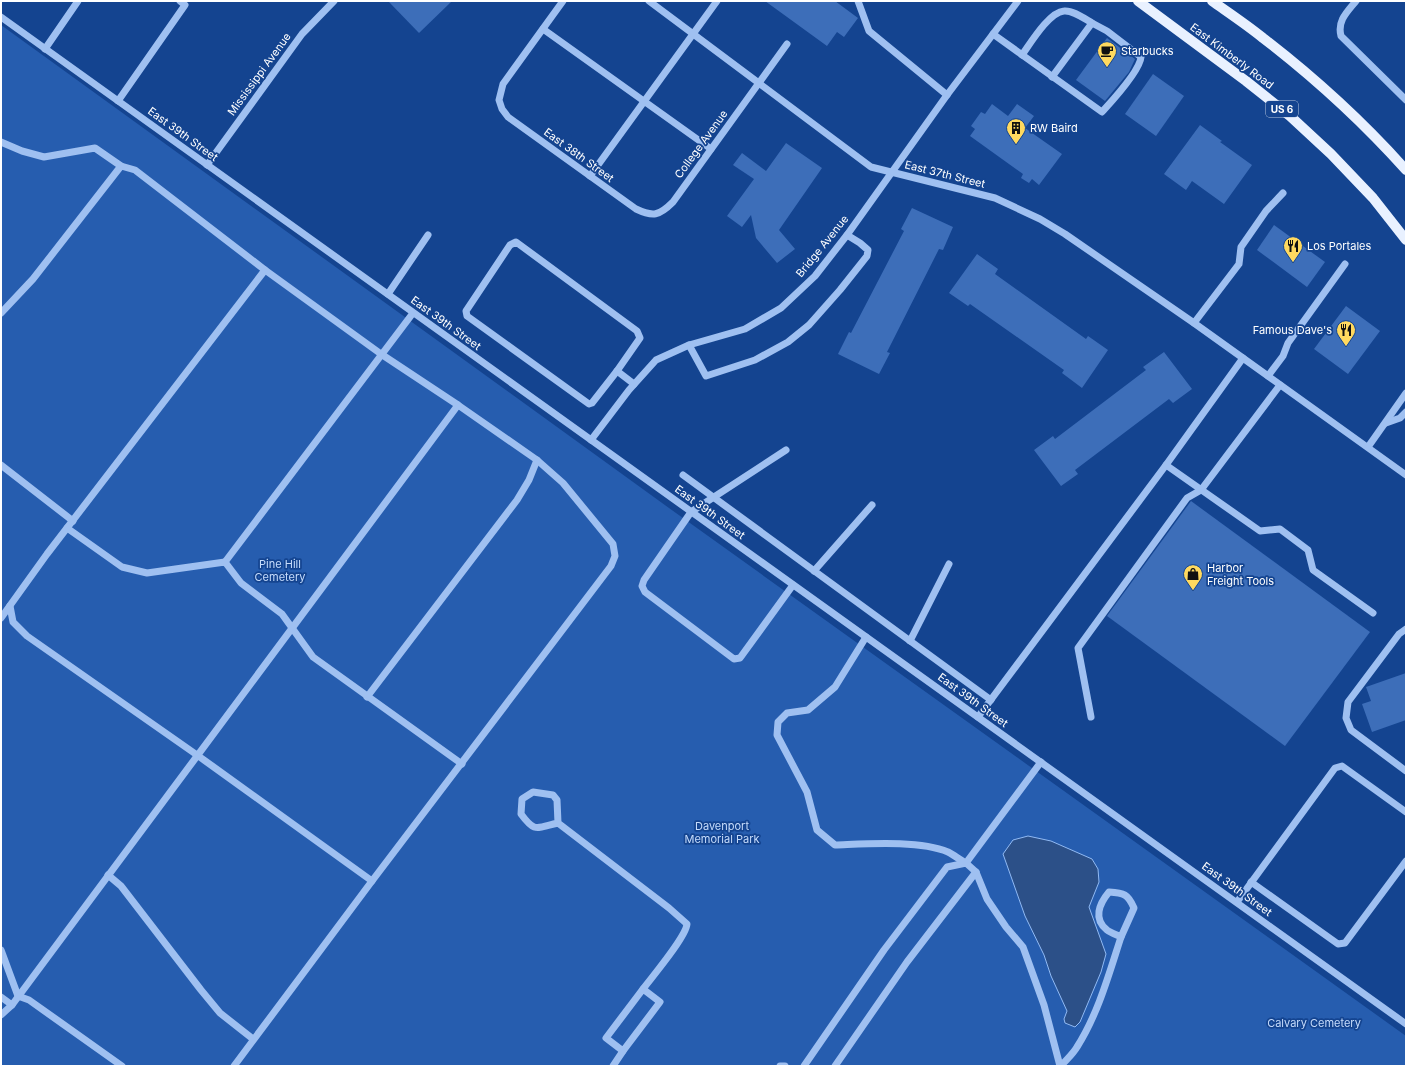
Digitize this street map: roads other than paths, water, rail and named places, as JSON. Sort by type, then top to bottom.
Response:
[{"type":"main road","name":"East Kimberly Road","points":[[1138,1],[1246,81],[1290,116],[1331,154],[1373,198],[1406,240]]},
{"type":"main road","points":[[1212,1],[1263,38],[1309,76],[1383,144],[1406,170]]},
{"type":"street","points":[[45,49],[78,1]]},
{"type":"street","points":[[118,101],[184,5],[180,1]]},
{"type":"street","name":"Mississippi Avenue","points":[[207,165],[302,34],[334,1]]},
{"type":"street","points":[[563,1],[543,29],[711,148]]},
{"type":"street","name":"East 37th Street","points":[[649,1],[871,167],[995,198],[1040,219],[1065,234],[1194,323],[1406,475]]},
{"type":"street","points":[[590,176],[717,1]]},
{"type":"street","points":[[858,1],[870,31],[947,95]]},
{"type":"street","name":"Bridge Avenue","points":[[591,440],[634,384],[656,360],[690,345],[745,329],[781,308],[815,276],[847,235],[947,95],[1018,1]]},
{"type":"street","points":[[1356,1],[1342,20],[1340,30],[1341,36],[1406,100]]},
{"type":"street","points":[[993,34],[1052,77],[1102,112],[1125,85],[1140,63],[1141,57],[1107,30],[1071,12],[1064,11],[1056,14],[1047,21],[1022,55]]},
{"type":"street","name":"East 39th Street","points":[[1,17],[1406,1024]]},
{"type":"street","points":[[1052,77],[1092,23]]},
{"type":"street","name":"East 38th Street","points":[[543,29],[503,84],[498,100],[508,117],[636,210],[646,214],[656,215]]},
{"type":"street","name":"College Avenue","points":[[656,215],[666,210],[673,202],[787,44]]},
{"type":"street","points":[[1,142],[44,158],[95,148],[121,166],[135,170],[265,270],[381,354],[537,460],[563,483],[613,544],[615,556],[611,566],[234,1066]]},
{"type":"street","points":[[2,311],[33,280],[121,166]]},
{"type":"street","points":[[1194,323],[1239,264],[1241,247],[1266,211],[1283,193]]},
{"type":"street","points":[[388,294],[428,235]]},
{"type":"street","points":[[690,345],[706,376],[755,360],[788,342],[809,326],[867,256],[868,250],[847,235]]},
{"type":"street","points":[[516,242],[637,331],[640,338],[617,371],[592,403],[588,404],[467,316],[466,311],[510,244],[516,242]]},
{"type":"street","points":[[1268,376],[1283,356],[1288,343],[1345,264]]},
{"type":"street","points":[[1,618],[67,528],[265,270]]},
{"type":"street","points":[[67,528],[122,566],[147,572],[225,562],[413,313]]},
{"type":"street","points":[[978,717],[1166,465],[1243,358]]},
{"type":"street","points":[[617,371],[634,384]]},
{"type":"street","points":[[1091,717],[1078,648],[1187,498],[1201,490],[1280,385]]},
{"type":"street","points":[[1368,447],[1406,393]]},
{"type":"street","points":[[1,1015],[12,1005],[458,405]]},
{"type":"street","points":[[1386,423],[1400,418],[1406,412]]},
{"type":"street","points":[[786,450],[691,512],[644,580],[642,586],[645,592],[734,659],[740,658],[793,585]]},
{"type":"street","points":[[367,697],[517,500],[529,480],[537,460]]},
{"type":"street","points":[[1,465],[73,521]]},
{"type":"street","points":[[1166,465],[1260,531],[1280,529],[1308,550],[1313,570],[1373,613]]},
{"type":"street","points":[[683,475],[991,700]]},
{"type":"street","points":[[814,571],[872,505]]},
{"type":"street","points":[[225,562],[241,583],[282,614],[312,657],[462,764]]},
{"type":"street","points":[[910,641],[949,564]]},
{"type":"street","points":[[10,606],[13,622],[27,636],[198,755],[372,881]]},
{"type":"street","points":[[1406,629],[1399,634],[1348,702],[1346,718],[1351,730],[1406,771]]},
{"type":"street","points":[[866,637],[835,687],[808,710],[788,712],[778,722],[777,735],[807,792],[818,830],[835,845],[897,844],[930,847],[948,852],[966,863],[976,872],[987,899],[1006,927],[1023,948],[1044,1005],[1061,1066]]},
{"type":"street","points":[[804,1066],[884,950],[947,866],[966,863],[1041,762]]},
{"type":"street","points":[[1237,902],[1335,768],[1342,766],[1406,812]]},
{"type":"street","points":[[558,823],[557,800],[552,795],[533,792],[522,799],[521,814],[530,826],[535,828],[558,823],[669,908],[687,924],[687,929],[680,940],[606,1038],[623,1051]]},
{"type":"street","points":[[1251,882],[1338,944],[1345,943],[1406,861]]},
{"type":"street","points":[[835,1066],[906,962],[976,872]]},
{"type":"street","points":[[108,875],[122,886],[220,1013],[253,1039]]},
{"type":"street","points":[[1061,1066],[1076,1048],[1091,1020],[1107,980],[1121,938],[1134,908],[1130,898],[1121,893],[1109,892],[1101,901],[1098,912],[1100,922],[1108,930],[1121,938]]},
{"type":"street","points":[[1,950],[18,996],[28,1000],[122,1066]]},
{"type":"street","points":[[613,1066],[660,1002],[643,989]]},
{"type":"street","points":[[1,997],[12,1005]]},
{"type":"place","name":"Starbucks","points":[[1107,68]]},
{"type":"place","name":"RW Baird","points":[[1016,145]]},
{"type":"place","name":"Los Portales","points":[[1293,263]]},
{"type":"place","name":"Famous Dave's","points":[[1346,347]]},
{"type":"place","name":"Harbor Freight Tools","points":[[1193,591]]},
{"type":"park label","name":"Pine Hill Cemetery","points":[[280,570]]},
{"type":"park label","name":"Davenport Memorial Park","points":[[722,832]]},
{"type":"park label","name":"Calvary Cemetery","points":[[1314,1023]]}]
